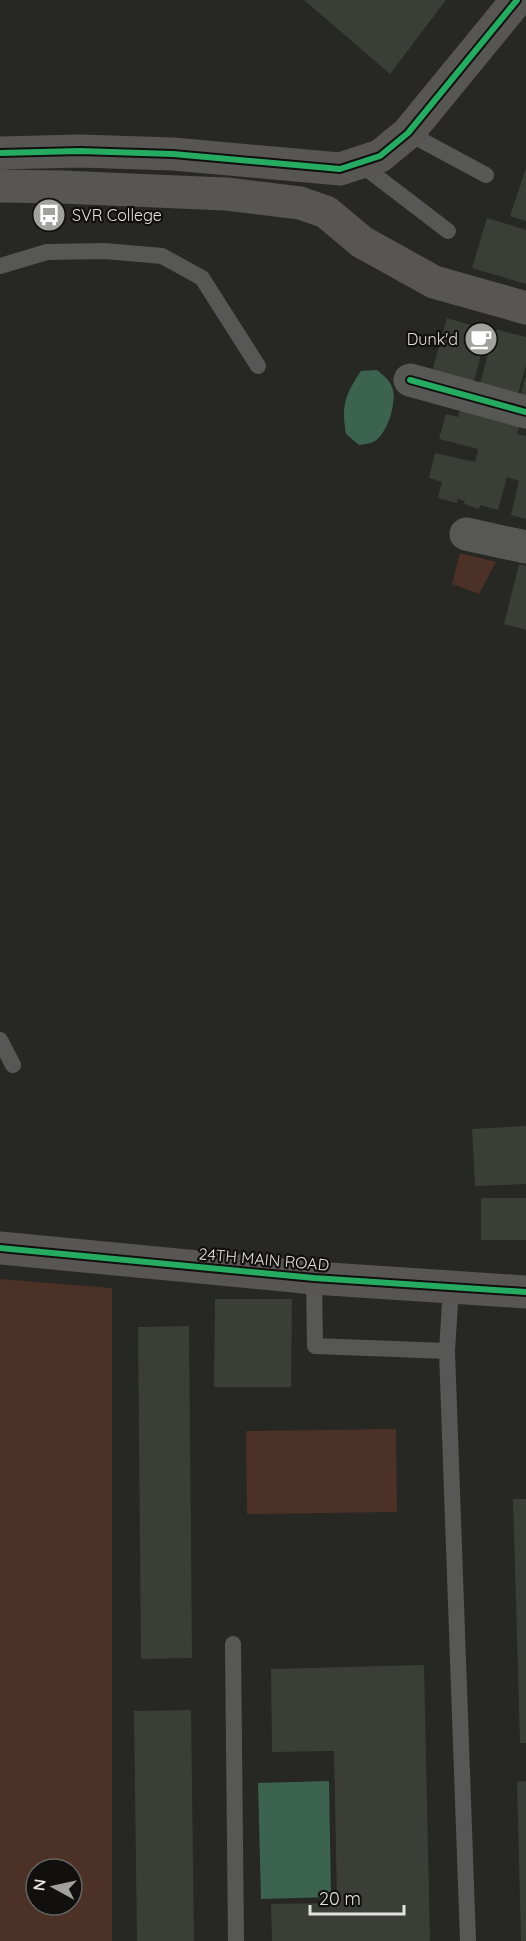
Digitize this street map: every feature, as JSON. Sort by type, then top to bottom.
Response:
[{"type":"street","points":[[0,153],[80,151],[173,154],[340,169],[380,156],[408,133],[517,0]]},
{"type":"street","points":[[0,186],[226,194],[300,203],[326,212],[362,242],[434,282],[526,308]]},
{"type":"street","points":[[410,380],[526,412]]},
{"type":"street","points":[[466,534],[526,547]]},
{"type":"street","name":"24TH MAIN ROAD","points":[[0,1248],[314,1278],[526,1292]]},
{"type":"lane","points":[[408,133],[486,175]]},
{"type":"lane","points":[[359,163],[448,231]]},
{"type":"lane","points":[[0,266],[47,252],[105,251],[162,256],[202,278],[258,366]]},
{"type":"lane","points":[[0,1040],[14,1065]]},
{"type":"lane","points":[[314,1278],[315,1346],[447,1352]]},
{"type":"lane","points":[[452,1287],[447,1352],[468,1941]]},
{"type":"lane","points":[[233,1644],[236,1941]]},
{"type":"shaded area","points":[[377,370],[388,379],[392,387],[394,400],[392,409],[383,433],[371,443],[359,445],[346,434],[344,408],[351,387],[361,371]]},
{"type":"shaded area","points":[[460,553],[496,562],[479,594],[452,584]]},
{"type":"shaded area","points":[[0,1279],[112,1288],[112,1941],[0,1941]]},
{"type":"shaded area","points":[[396,1429],[397,1512],[247,1514],[246,1431]]},
{"type":"shaded area","points":[[329,1781],[331,1897],[261,1899],[258,1783]]},
{"type":"building","points":[[304,0],[446,0],[390,74]]},
{"type":"building","points":[[526,168],[526,221],[510,216]]},
{"type":"building","points":[[487,218],[526,230],[526,284],[472,268]]},
{"type":"building","points":[[447,318],[488,330],[473,384],[432,372]]},
{"type":"building","points":[[494,329],[526,337],[526,365],[518,394],[480,384]]},
{"type":"building","points":[[526,378],[526,396],[521,394]]},
{"type":"building","points":[[461,408],[521,421],[517,434],[526,436],[526,519],[511,515],[519,481],[507,477],[498,510],[480,505],[479,509],[457,499],[457,503],[438,498],[442,482],[429,478],[435,453],[475,462],[478,449],[439,439],[446,414],[458,417]]},
{"type":"building","points":[[519,564],[526,566],[526,630],[504,624]]},
{"type":"building","points":[[526,1126],[526,1184],[475,1186],[472,1129]]},
{"type":"building","points":[[481,1198],[526,1198],[526,1240],[481,1240]]},
{"type":"building","points":[[215,1299],[292,1299],[291,1387],[214,1387]]},
{"type":"building","points":[[189,1326],[192,1658],[141,1659],[138,1327]]},
{"type":"building","points":[[513,1499],[526,1499],[526,1743],[520,1743]]},
{"type":"building","points":[[424,1665],[430,1941],[272,1941],[271,1904],[337,1903],[334,1751],[272,1752],[271,1669]]},
{"type":"building","points":[[191,1710],[194,1941],[137,1941],[134,1711]]},
{"type":"building","points":[[526,1781],[526,1941],[521,1941],[517,1782]]},
{"type":"cycle path","points":[[0,153],[80,151],[173,154],[340,169],[380,156],[408,133],[517,0]]},
{"type":"cycle path","points":[[410,380],[526,412]]},
{"type":"cycle path","points":[[0,1248],[314,1278],[526,1292]]},
{"type":"place","name":"SVR College","points":[[49,215]]},
{"type":"place","name":"Dunk'd","points":[[481,339]]}]
